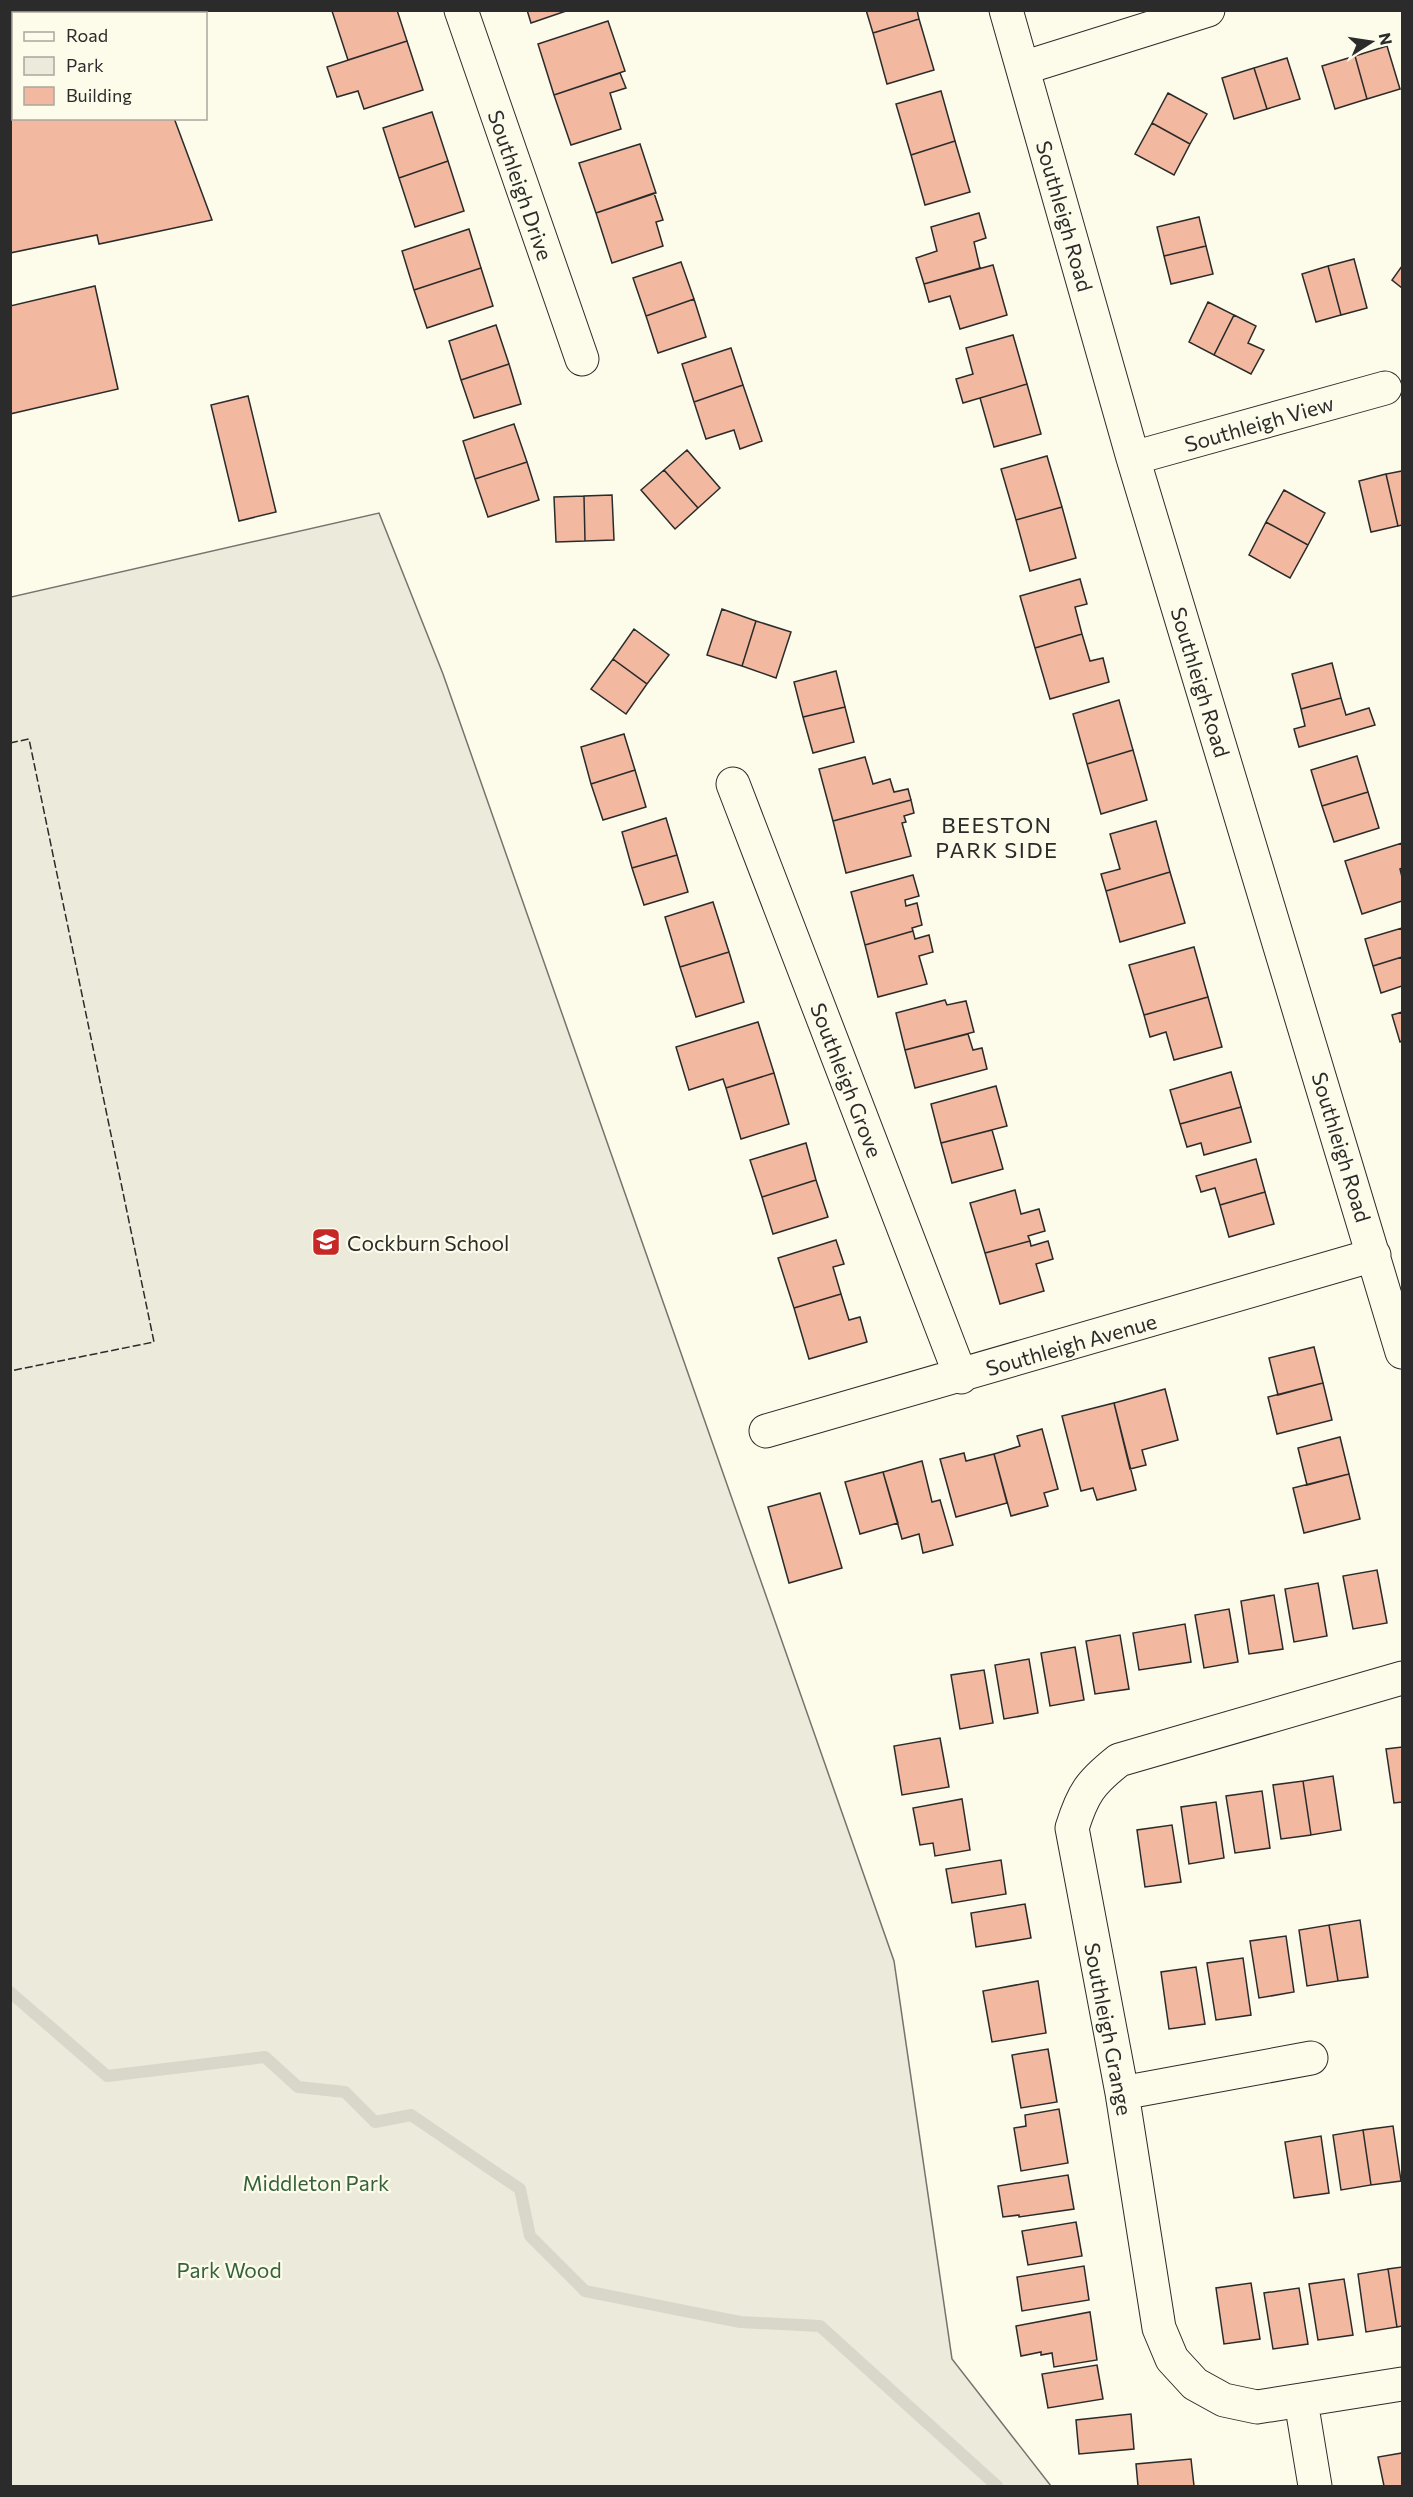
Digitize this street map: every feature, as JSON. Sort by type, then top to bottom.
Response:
[{"type":"street","name":"Southleigh Drive","points":[[460,10],[582,360]]},
{"type":"street","name":"Southleigh Road","points":[[1006,10],[1133,458],[1402,1352]]},
{"type":"street","points":[[1023,68],[1208,10]]},
{"type":"street","name":"Southleigh View","points":[[1133,458],[1385,388]]},
{"type":"street","name":"Southleigh Grove","points":[[734,784],[960,1377]]},
{"type":"street","name":"Southleigh Avenue","points":[[766,1431],[960,1377],[1374,1255]]},
{"type":"street","name":"Southleigh Grange","points":[[1402,1678],[1119,1760],[1096,1778],[1080,1801],[1072,1828],[1122,2093],[1158,2328],[1172,2358],[1195,2384],[1224,2400],[1257,2407],[1402,2384]]},
{"type":"street","points":[[1122,2093],[1311,2058]]},
{"type":"street","points":[[1301,2401],[1315,2487]]},
{"type":"green space","name":"Cockburn School","points":[[379,513],[443,674],[894,1961],[952,2359],[1051,2486],[11,2486],[11,597]]},
{"type":"building","points":[[10,10],[29,10],[30,12],[12,12],[12,19],[10,19]]},
{"type":"building","points":[[397,10],[407,41],[348,60],[332,11]]},
{"type":"building","points":[[527,10],[569,10],[531,23]]},
{"type":"building","points":[[866,10],[917,10],[919,19],[873,33]]},
{"type":"building","points":[[919,19],[934,70],[887,84],[873,33]]},
{"type":"building","points":[[608,21],[625,71],[554,95],[538,44]]},
{"type":"building","points":[[407,41],[423,90],[364,109],[358,91],[337,97],[327,67]]},
{"type":"building","points":[[1387,46],[1400,89],[1367,99],[1355,56]]},
{"type":"building","points":[[1355,56],[1367,99],[1335,109],[1322,66]]},
{"type":"building","points":[[1287,58],[1300,99],[1267,109],[1254,68]]},
{"type":"building","points":[[1254,68],[1267,109],[1234,119],[1222,78]]},
{"type":"building","points":[[620,73],[626,88],[610,93],[621,129],[571,145],[554,95]]},
{"type":"building","points":[[941,91],[955,141],[911,155],[896,104]]},
{"type":"building","points":[[1168,93],[1207,114],[1190,144],[1152,123]]},
{"type":"building","points":[[10,110],[12,110],[12,120],[175,120],[212,220],[99,244],[97,235],[10,253]]},
{"type":"building","points":[[432,112],[448,161],[399,178],[383,128]]},
{"type":"building","points":[[1152,123],[1190,144],[1174,175],[1135,154]]},
{"type":"building","points":[[955,141],[970,192],[925,205],[911,155]]},
{"type":"building","points":[[640,144],[656,193],[596,213],[579,163]]},
{"type":"building","points":[[448,161],[464,211],[415,227],[399,178]]},
{"type":"building","points":[[654,193],[663,220],[656,222],[663,246],[612,263],[596,213]]},
{"type":"building","points":[[979,213],[986,238],[974,242],[980,268],[924,284],[916,258],[937,251],[931,227]]},
{"type":"building","points":[[1199,217],[1206,246],[1164,256],[1157,227]]},
{"type":"building","points":[[469,229],[481,268],[414,290],[402,251]]},
{"type":"building","points":[[1206,246],[1213,274],[1171,284],[1164,256]]},
{"type":"building","points":[[1354,259],[1367,308],[1341,315],[1328,266]]},
{"type":"building","points":[[681,262],[694,299],[646,316],[633,278]]},
{"type":"building","points":[[993,265],[1007,315],[960,329],[950,296],[929,302],[924,284]]},
{"type":"building","points":[[1328,266],[1341,315],[1316,322],[1302,274]]},
{"type":"building","points":[[1402,266],[1402,288],[1392,280]]},
{"type":"building","points":[[481,268],[493,306],[427,328],[414,290]]},
{"type":"building","points":[[95,286],[118,389],[10,414],[10,306]]},
{"type":"building","points":[[694,299],[706,337],[658,353],[646,316]]},
{"type":"building","points":[[1208,302],[1234,315],[1214,355],[1189,342]]},
{"type":"building","points":[[1234,315],[1256,326],[1248,343],[1264,350],[1251,374],[1214,355]]},
{"type":"building","points":[[496,325],[509,364],[461,380],[449,341]]},
{"type":"building","points":[[1013,335],[1027,384],[963,403],[956,379],[973,374],[966,348]]},
{"type":"building","points":[[731,348],[743,385],[694,402],[682,364]]},
{"type":"building","points":[[509,364],[521,404],[474,418],[461,380]]},
{"type":"building","points":[[1027,384],[1041,434],[994,447],[980,398]]},
{"type":"building","points":[[743,385],[762,441],[740,449],[734,430],[706,439],[694,402]]},
{"type":"building","points":[[248,396],[276,512],[239,521],[211,405]]},
{"type":"building","points":[[514,424],[527,462],[475,479],[463,441]]},
{"type":"building","points":[[687,450],[720,488],[698,508],[664,470]]},
{"type":"building","points":[[1047,456],[1062,507],[1016,520],[1001,469]]},
{"type":"building","points":[[527,462],[539,500],[488,517],[475,479]]},
{"type":"building","points":[[664,470],[698,508],[675,529],[641,490]]},
{"type":"building","points":[[1402,471],[1402,525],[1398,526],[1386,474]]},
{"type":"building","points":[[1386,474],[1398,526],[1371,532],[1359,481]]},
{"type":"building","points":[[1284,490],[1325,513],[1308,545],[1266,522]]},
{"type":"building","points":[[612,495],[614,540],[585,541],[584,496]]},
{"type":"building","points":[[584,496],[585,541],[556,542],[554,497]]},
{"type":"building","points":[[1062,507],[1076,558],[1030,571],[1016,520]]},
{"type":"building","points":[[1266,522],[1308,545],[1290,578],[1249,555]]},
{"type":"building","points":[[1080,579],[1087,604],[1075,607],[1082,634],[1035,648],[1020,596]]},
{"type":"building","points":[[722,609],[756,621],[742,666],[707,655]]},
{"type":"building","points":[[756,621],[791,632],[776,678],[742,666]]},
{"type":"building","points":[[634,629],[669,655],[647,684],[613,659]]},
{"type":"building","points":[[1082,634],[1090,661],[1103,658],[1109,682],[1050,699],[1035,648]]},
{"type":"building","points":[[613,659],[647,684],[626,714],[591,689]]},
{"type":"building","points":[[1332,663],[1341,698],[1301,709],[1292,674]]},
{"type":"building","points":[[836,671],[845,707],[803,717],[794,682]]},
{"type":"building","points":[[1341,698],[1346,715],[1369,708],[1375,725],[1299,747],[1294,729],[1305,726],[1301,709]]},
{"type":"building","points":[[1119,700],[1133,750],[1087,764],[1073,714]]},
{"type":"building","points":[[845,707],[854,742],[813,753],[803,717]]},
{"type":"building","points":[[624,734],[635,770],[591,784],[581,747]]},
{"type":"building","points":[[1133,750],[1147,800],[1101,814],[1087,764]]},
{"type":"building","points":[[1357,756],[1368,792],[1322,806],[1311,770]]},
{"type":"building","points":[[865,757],[873,784],[890,779],[894,792],[908,789],[911,800],[833,821],[819,769]]},
{"type":"building","points":[[635,770],[646,807],[603,820],[591,784]]},
{"type":"building","points":[[1368,792],[1379,828],[1334,842],[1322,806]]},
{"type":"building","points":[[911,800],[914,813],[904,816],[906,822],[902,823],[911,856],[846,873],[833,821]]},
{"type":"building","points":[[666,818],[677,855],[632,868],[622,832]]},
{"type":"building","points":[[1156,821],[1170,872],[1106,891],[1101,874],[1120,869],[1110,834]]},
{"type":"building","points":[[1402,843],[1402,868],[1400,869],[1402,901],[1362,914],[1345,861]]},
{"type":"building","points":[[677,855],[688,892],[644,905],[632,868]]},
{"type":"building","points":[[1170,872],[1185,923],[1120,942],[1106,891]]},
{"type":"building","points":[[913,875],[919,896],[905,900],[906,906],[917,903],[922,925],[912,928],[913,931],[865,945],[851,892]]},
{"type":"building","points":[[713,902],[729,952],[680,967],[665,917]]},
{"type":"building","points":[[1402,928],[1402,957],[1373,966],[1365,939]]},
{"type":"building","points":[[913,931],[915,939],[929,935],[933,952],[919,956],[927,984],[878,997],[865,945]]},
{"type":"building","points":[[1194,947],[1208,997],[1144,1015],[1129,965]]},
{"type":"building","points":[[729,952],[744,1002],[696,1017],[680,967]]},
{"type":"building","points":[[1402,957],[1402,986],[1381,993],[1373,966]]},
{"type":"building","points":[[1208,997],[1222,1047],[1174,1060],[1166,1032],[1150,1037],[1144,1015]]},
{"type":"building","points":[[945,1000],[947,1005],[966,1001],[974,1032],[905,1050],[896,1013]]},
{"type":"building","points":[[1402,1012],[1402,1041],[1400,1042],[1392,1015]]},
{"type":"building","points":[[758,1022],[774,1073],[726,1088],[723,1079],[689,1090],[676,1047]]},
{"type":"building","points":[[968,1034],[973,1050],[982,1048],[987,1069],[915,1088],[905,1050]]},
{"type":"building","points":[[1231,1072],[1241,1107],[1180,1124],[1170,1090]]},
{"type":"building","points":[[774,1073],[789,1124],[741,1139],[726,1088]]},
{"type":"building","points":[[996,1086],[1007,1126],[941,1143],[931,1104]]},
{"type":"building","points":[[1241,1107],[1251,1142],[1204,1155],[1201,1143],[1187,1147],[1180,1124]]},
{"type":"building","points":[[992,1130],[1003,1169],[952,1183],[941,1143]]},
{"type":"building","points":[[806,1143],[816,1180],[762,1197],[750,1160]]},
{"type":"building","points":[[1256,1159],[1265,1192],[1220,1205],[1215,1188],[1201,1192],[1196,1176]]},
{"type":"building","points":[[816,1180],[828,1217],[773,1234],[762,1197]]},
{"type":"building","points":[[1015,1190],[1021,1214],[1039,1209],[1045,1231],[1028,1236],[1030,1241],[985,1253],[970,1203]]},
{"type":"building","points":[[1265,1192],[1274,1224],[1229,1237],[1220,1205]]},
{"type":"building","points":[[836,1240],[844,1264],[833,1267],[841,1294],[794,1308],[778,1258]]},
{"type":"building","points":[[1030,1241],[1031,1246],[1048,1241],[1053,1259],[1036,1264],[1044,1291],[1000,1304],[985,1253]]},
{"type":"building","points":[[841,1294],[849,1320],[860,1317],[867,1342],[809,1359],[794,1308]]},
{"type":"building","points":[[1314,1347],[1323,1383],[1278,1395],[1269,1358]]},
{"type":"building","points":[[1323,1383],[1332,1420],[1277,1434],[1268,1397]]},
{"type":"building","points":[[1165,1389],[1178,1440],[1142,1450],[1146,1465],[1130,1469],[1114,1403]]},
{"type":"building","points":[[1114,1403],[1136,1490],[1097,1500],[1093,1488],[1081,1491],[1062,1416]]},
{"type":"building","points":[[1042,1429],[1058,1489],[1044,1493],[1048,1506],[1011,1516],[994,1454],[1020,1446],[1017,1436]]},
{"type":"building","points":[[1340,1437],[1349,1474],[1307,1485],[1298,1448]]},
{"type":"building","points":[[964,1453],[966,1461],[994,1454],[1007,1503],[956,1517],[940,1459]]},
{"type":"building","points":[[922,1461],[932,1502],[940,1500],[953,1545],[923,1553],[919,1534],[902,1539],[883,1472]]},
{"type":"building","points":[[883,1472],[898,1523],[860,1534],[845,1482]]},
{"type":"building","points":[[1349,1474],[1360,1519],[1304,1533],[1293,1488]]},
{"type":"building","points":[[820,1493],[842,1568],[789,1583],[768,1507]]},
{"type":"building","points":[[1377,1570],[1387,1623],[1353,1629],[1343,1576]]},
{"type":"building","points":[[1318,1583],[1327,1636],[1294,1642],[1285,1589]]},
{"type":"building","points":[[1274,1595],[1283,1649],[1249,1654],[1241,1601]]},
{"type":"building","points":[[1229,1609],[1238,1662],[1204,1668],[1195,1615]]},
{"type":"building","points":[[1185,1624],[1191,1662],[1139,1670],[1133,1633]]},
{"type":"building","points":[[1120,1635],[1129,1689],[1095,1694],[1086,1641]]},
{"type":"building","points":[[1075,1647],[1084,1700],[1050,1706],[1041,1653]]},
{"type":"building","points":[[1029,1659],[1038,1713],[1004,1719],[995,1665]]},
{"type":"building","points":[[984,1670],[993,1723],[960,1729],[951,1675]]},
{"type":"building","points":[[940,1738],[949,1787],[902,1795],[894,1746]]},
{"type":"building","points":[[1402,1747],[1402,1802],[1394,1803],[1386,1749]]},
{"type":"building","points":[[1333,1776],[1341,1830],[1311,1835],[1303,1781]]},
{"type":"building","points":[[1303,1781],[1311,1835],[1281,1839],[1273,1785]]},
{"type":"building","points":[[1262,1791],[1270,1848],[1235,1853],[1226,1796]]},
{"type":"building","points":[[962,1799],[970,1850],[935,1856],[933,1843],[920,1845],[913,1808]]},
{"type":"building","points":[[1216,1802],[1224,1858],[1189,1864],[1181,1807]]},
{"type":"building","points":[[1172,1825],[1181,1882],[1145,1887],[1137,1830]]},
{"type":"building","points":[[1001,1860],[1006,1894],[952,1903],[946,1869]]},
{"type":"building","points":[[1025,1904],[1031,1938],[976,1947],[971,1913]]},
{"type":"building","points":[[1360,1920],[1368,1977],[1338,1981],[1329,1925]]},
{"type":"building","points":[[1329,1925],[1338,1981],[1307,1986],[1299,1930]]},
{"type":"building","points":[[1286,1936],[1294,1992],[1259,1998],[1250,1941]]},
{"type":"building","points":[[1243,1958],[1251,2015],[1216,2020],[1207,1963]]},
{"type":"building","points":[[1196,1967],[1205,2024],[1169,2029],[1161,1972]]},
{"type":"building","points":[[1038,1981],[1046,2033],[992,2042],[983,1991]]},
{"type":"building","points":[[1048,2049],[1057,2102],[1021,2108],[1012,2055]]},
{"type":"building","points":[[1059,2109],[1068,2163],[1021,2171],[1014,2128],[1026,2126],[1025,2115]]},
{"type":"building","points":[[1393,2126],[1401,2181],[1371,2185],[1363,2130]]},
{"type":"building","points":[[1363,2130],[1371,2185],[1341,2190],[1333,2135]]},
{"type":"building","points":[[1321,2136],[1329,2193],[1294,2198],[1285,2142]]},
{"type":"building","points":[[1068,2175],[1074,2209],[1003,2217],[998,2186]]},
{"type":"building","points":[[1076,2222],[1082,2256],[1028,2265],[1022,2231]]},
{"type":"building","points":[[1084,2266],[1089,2300],[1022,2311],[1017,2277]]},
{"type":"building","points":[[1402,2267],[1402,2326],[1397,2327],[1388,2269]]},
{"type":"building","points":[[1388,2269],[1397,2327],[1366,2332],[1358,2274]]},
{"type":"building","points":[[1344,2279],[1353,2335],[1318,2340],[1309,2284]]},
{"type":"building","points":[[1251,2283],[1260,2339],[1224,2344],[1216,2288]]},
{"type":"building","points":[[1299,2288],[1308,2344],[1273,2349],[1264,2293]]},
{"type":"building","points":[[1090,2312],[1097,2360],[1054,2367],[1052,2353],[1041,2355],[1041,2352],[1021,2356],[1016,2326]]},
{"type":"building","points":[[1097,2365],[1103,2399],[1048,2408],[1042,2374]]},
{"type":"building","points":[[1131,2414],[1134,2449],[1079,2454],[1076,2420]]},
{"type":"building","points":[[1402,2453],[1402,2486],[1384,2486],[1378,2457]]},
{"type":"building","points":[[1191,2459],[1194,2486],[1138,2486],[1136,2464]]},
{"type":"waterway","points":[[10,1992],[107,2076],[265,2057],[298,2087],[345,2092],[375,2122],[411,2115],[520,2189],[530,2236],[585,2291],[740,2322],[820,2326],[997,2486]]},
{"type":"fence","points":[[10,743],[29,739],[154,1342],[10,1371]]},
{"type":"place","name":"Cockburn School","points":[[326,1242]]},
{"type":"district","name":"BEESTON PARK SIDE","points":[[997,836]]},
{"type":"park label","name":"Middleton Park","points":[[316,2182]]},
{"type":"park label","name":"Park Wood","points":[[229,2269]]}]
